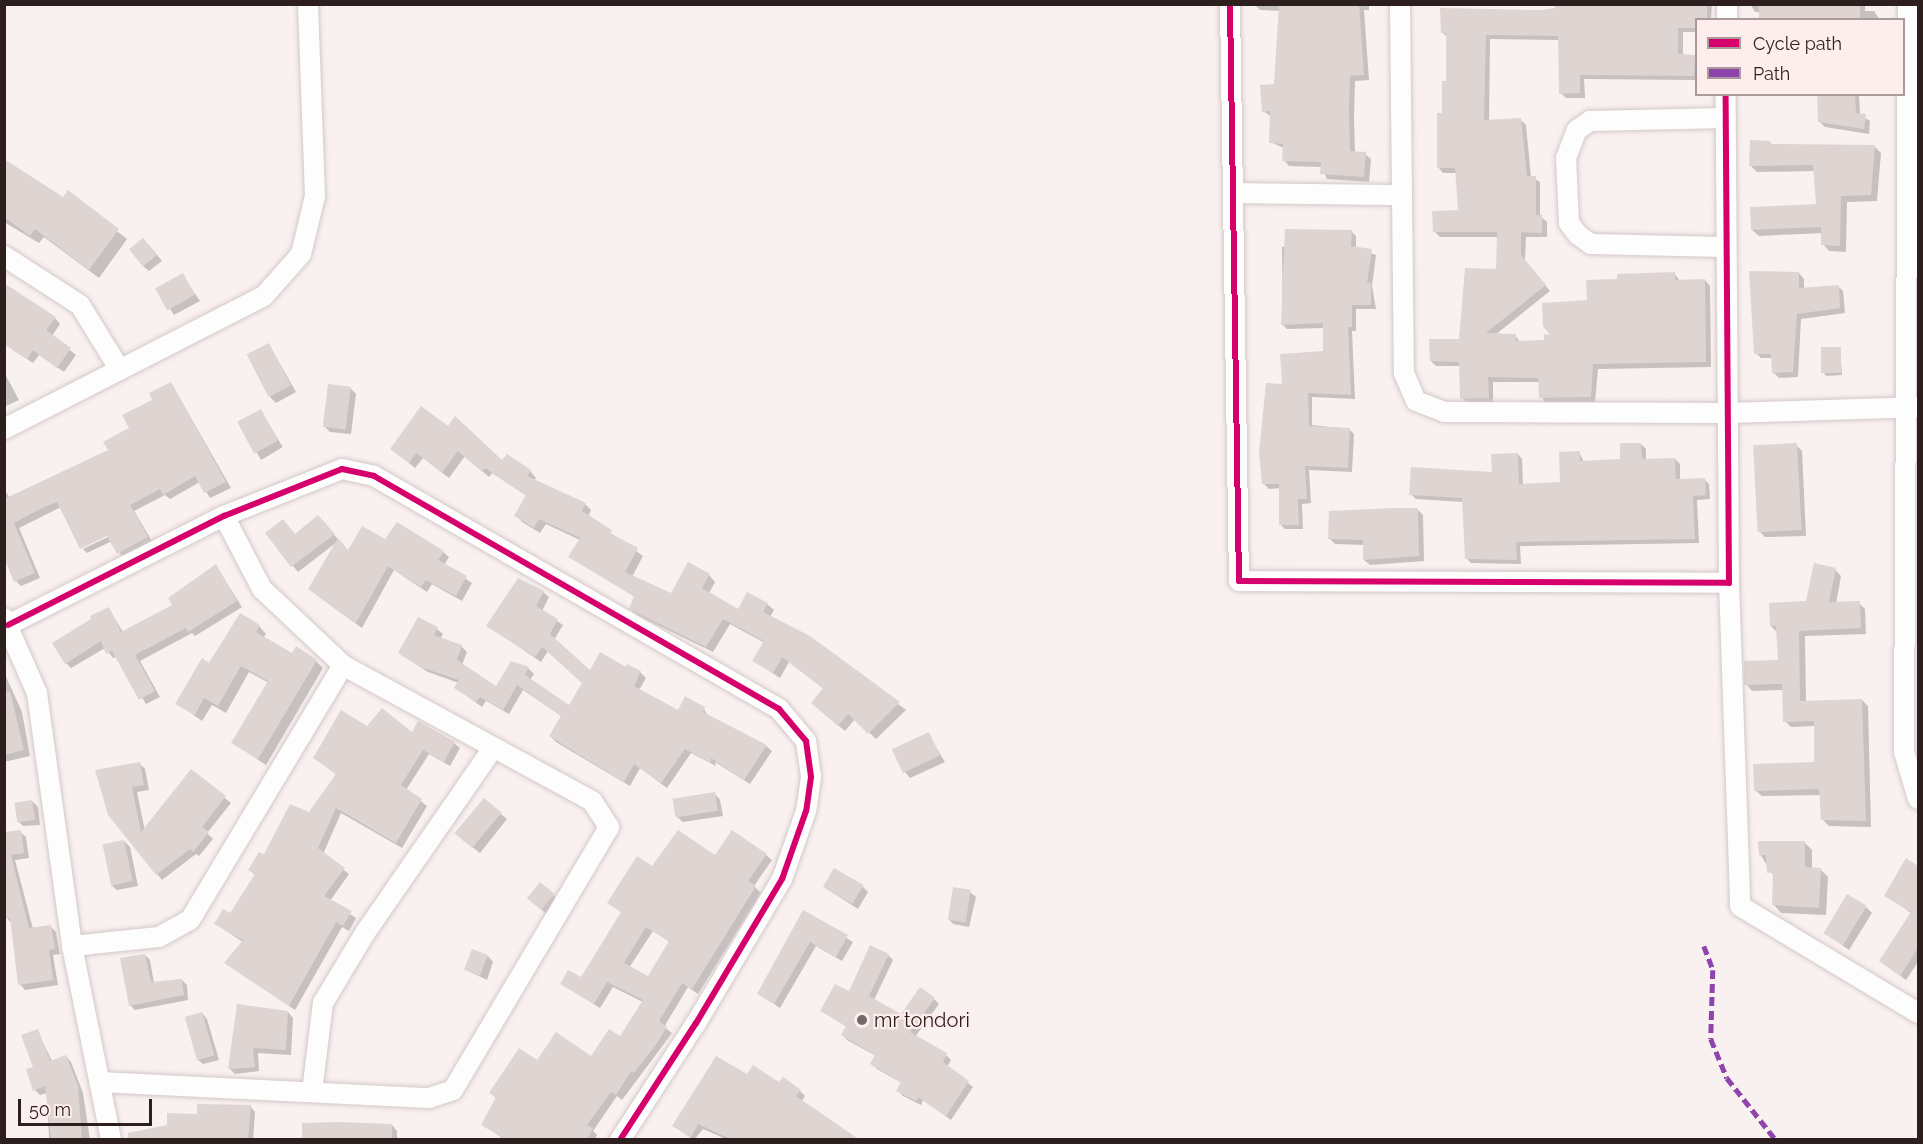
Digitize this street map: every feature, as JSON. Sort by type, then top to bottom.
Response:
[{"type":"street","points":[[4,429],[264,296],[301,254],[315,196],[308,4]]},
{"type":"street","points":[[1230,4],[1236,193],[1239,581],[1729,583]]},
{"type":"street","points":[[1400,4],[1404,373],[1416,401],[1444,412],[1729,413],[1914,407]]},
{"type":"street","points":[[1908,4],[1914,407],[1904,752],[1918,799]]},
{"type":"street","points":[[1726,96],[1724,247],[1729,413],[1729,583],[1740,906],[1918,1012]]},
{"type":"street","points":[[1724,247],[1591,244],[1578,236],[1569,223],[1566,158],[1568,143],[1577,130],[1590,121],[1726,118]]},
{"type":"street","points":[[1236,193],[1402,195]]},
{"type":"street","points":[[4,256],[80,306],[120,370]]},
{"type":"street","points":[[111,1140],[72,946],[37,693],[6,622],[224,516],[342,469],[374,476],[779,709],[806,741],[811,777],[806,811],[782,879],[696,1023],[620,1140]]},
{"type":"street","points":[[99,1082],[429,1098],[453,1090],[609,827],[592,801],[343,665],[262,589],[224,516]]},
{"type":"street","points":[[72,946],[159,937],[190,920],[343,665]]},
{"type":"street","points":[[312,1092],[323,1004],[365,933],[493,748]]},
{"type":"building","points":[[1279,4],[1359,4],[1364,75],[1350,76],[1350,151],[1366,152],[1364,177],[1320,174],[1321,162],[1282,161],[1283,144],[1269,143],[1270,111],[1262,112],[1260,85],[1274,84]]},
{"type":"building","points":[[1555,4],[1707,4],[1707,18],[1695,18],[1695,28],[1678,28],[1678,54],[1695,55],[1694,76],[1580,75],[1580,93],[1559,94],[1558,36],[1486,35],[1484,120],[1521,118],[1527,176],[1536,176],[1536,215],[1542,215],[1542,233],[1521,232],[1521,255],[1546,285],[1486,333],[1516,334],[1516,341],[1544,340],[1544,334],[1550,335],[1543,326],[1542,303],[1587,300],[1586,280],[1617,279],[1617,274],[1675,272],[1675,280],[1705,279],[1706,362],[1593,364],[1591,397],[1539,398],[1538,378],[1488,377],[1489,398],[1460,399],[1459,362],[1430,361],[1429,339],[1459,339],[1465,268],[1496,269],[1497,232],[1433,232],[1432,211],[1458,210],[1455,168],[1437,168],[1437,113],[1442,113],[1442,81],[1446,81],[1446,33],[1441,33],[1440,8],[1541,10],[1555,8]]},
{"type":"building","points":[[1759,4],[1860,4],[1860,18],[1759,18]]},
{"type":"building","points":[[1817,96],[1855,96],[1856,113],[1866,114],[1864,129],[1818,122]]},
{"type":"building","points":[[1750,140],[1770,141],[1770,144],[1875,145],[1871,195],[1841,196],[1840,246],[1821,245],[1821,227],[1751,230],[1750,207],[1816,204],[1813,165],[1749,166]]},
{"type":"building","points":[[4,159],[63,197],[68,190],[119,229],[89,270],[35,229],[30,236],[4,217]]},
{"type":"building","points":[[1285,229],[1352,230],[1351,246],[1372,249],[1367,283],[1371,283],[1371,305],[1352,305],[1352,327],[1348,327],[1351,395],[1308,393],[1309,426],[1350,428],[1348,468],[1305,466],[1307,499],[1298,499],[1299,525],[1279,525],[1279,484],[1262,484],[1259,452],[1266,383],[1282,384],[1280,354],[1323,351],[1323,323],[1281,325]]},
{"type":"building","points":[[143,238],[157,255],[143,266],[129,249]]},
{"type":"building","points":[[1749,271],[1799,272],[1799,288],[1839,285],[1840,308],[1797,314],[1793,372],[1772,373],[1771,354],[1754,354]]},
{"type":"building","points":[[183,273],[195,295],[167,310],[155,289]]},
{"type":"building","points":[[4,283],[56,317],[46,330],[71,348],[57,368],[33,350],[27,359],[4,344]]},
{"type":"building","points":[[269,343],[291,386],[269,397],[247,354]]},
{"type":"building","points":[[1821,347],[1841,347],[1841,373],[1821,373]]},
{"type":"building","points":[[171,382],[226,482],[204,493],[195,476],[163,495],[160,489],[130,505],[148,537],[117,554],[107,536],[80,549],[57,502],[44,507],[14,523],[35,573],[14,582],[4,558],[4,499],[108,450],[103,442],[129,428],[122,415],[152,400],[149,393]]},
{"type":"building","points":[[328,384],[351,387],[346,429],[323,427]]},
{"type":"building","points":[[421,406],[448,426],[455,416],[502,460],[507,454],[531,470],[527,476],[586,503],[582,511],[612,530],[610,533],[638,548],[625,572],[671,593],[688,562],[710,574],[702,588],[738,609],[747,592],[768,603],[763,612],[810,636],[900,702],[868,734],[848,714],[838,726],[811,703],[823,688],[782,657],[773,673],[752,661],[764,641],[723,619],[706,647],[629,609],[634,596],[568,557],[580,538],[539,519],[534,528],[514,516],[526,495],[485,468],[482,472],[458,451],[442,472],[416,453],[409,463],[390,449]]},
{"type":"building","points":[[261,409],[278,441],[254,453],[237,422]]},
{"type":"building","points":[[1620,443],[1641,443],[1642,459],[1675,458],[1676,479],[1705,478],[1706,495],[1693,496],[1695,539],[1516,542],[1517,560],[1465,559],[1462,498],[1409,495],[1411,467],[1492,472],[1491,454],[1518,453],[1519,484],[1560,482],[1559,452],[1580,451],[1580,461],[1620,459]]},
{"type":"building","points":[[1797,443],[1802,530],[1758,532],[1753,445]]},
{"type":"building","points":[[1418,508],[1419,556],[1363,560],[1363,540],[1328,539],[1329,511]]},
{"type":"building","points":[[318,515],[335,534],[291,567],[265,533],[283,519],[295,534]]},
{"type":"building","points":[[397,522],[444,551],[438,560],[467,576],[456,596],[426,580],[421,587],[388,566],[356,623],[308,589],[338,538],[348,550],[362,526],[385,539]]},
{"type":"building","points":[[1814,563],[1836,568],[1829,602],[1860,601],[1861,628],[1799,631],[1800,701],[1862,699],[1866,821],[1821,820],[1819,789],[1754,791],[1753,764],[1814,762],[1814,721],[1783,722],[1782,684],[1744,685],[1744,661],[1778,660],[1776,626],[1770,626],[1769,603],[1806,601]]},
{"type":"building","points":[[216,564],[237,601],[188,632],[186,628],[135,655],[155,691],[139,700],[112,651],[106,654],[101,641],[65,664],[52,643],[91,619],[90,616],[109,607],[121,632],[172,605],[168,598]]},
{"type":"building","points":[[518,578],[544,591],[536,606],[558,619],[550,634],[590,670],[600,652],[626,667],[627,664],[641,671],[634,686],[678,710],[685,696],[705,707],[703,712],[767,745],[744,780],[711,758],[711,763],[685,749],[661,783],[634,764],[624,782],[549,736],[561,716],[517,685],[503,710],[480,697],[476,702],[454,688],[459,680],[420,667],[398,653],[418,617],[438,627],[434,635],[462,645],[457,660],[496,686],[511,661],[529,667],[525,675],[569,705],[582,683],[542,647],[535,657],[486,626]]},
{"type":"building","points":[[240,613],[260,625],[256,632],[292,653],[296,646],[317,660],[258,759],[231,743],[268,681],[241,666],[218,706],[204,698],[195,715],[175,704],[202,658],[209,663]]},
{"type":"building","points":[[10,691],[24,750],[4,755],[4,692]]},
{"type":"building","points":[[382,708],[412,732],[418,721],[455,742],[444,762],[423,750],[401,785],[422,799],[396,843],[336,808],[318,848],[345,868],[324,896],[352,911],[343,926],[336,922],[289,1006],[224,963],[243,940],[214,924],[223,909],[230,913],[255,874],[248,870],[259,852],[264,854],[290,804],[309,812],[336,774],[313,758],[341,710],[367,726]]},
{"type":"building","points":[[929,732],[940,756],[903,773],[892,749]]},
{"type":"building","points":[[140,762],[144,785],[132,787],[141,832],[191,769],[226,796],[202,827],[209,832],[193,852],[190,849],[156,875],[108,815],[95,770]]},
{"type":"building","points":[[715,792],[718,811],[676,817],[673,799]]},
{"type":"building","points":[[484,798],[502,813],[472,848],[454,833]]},
{"type":"building","points":[[32,800],[35,820],[17,823],[14,803]]},
{"type":"building","points":[[21,830],[24,853],[11,855],[29,928],[51,925],[55,949],[49,950],[53,980],[18,985],[10,918],[4,919],[4,832]]},
{"type":"building","points":[[678,830],[715,855],[732,830],[767,854],[748,881],[756,886],[692,989],[682,983],[659,1021],[667,1027],[634,1073],[631,1071],[616,1095],[611,1092],[587,1125],[593,1128],[587,1140],[507,1140],[481,1125],[496,1097],[489,1093],[519,1048],[537,1060],[556,1032],[591,1056],[609,1029],[620,1036],[643,1000],[607,982],[594,1004],[560,984],[568,970],[581,977],[621,912],[607,903],[637,856],[652,866]],"holes":[[[646,927],[669,941],[648,976],[624,963]]]},
{"type":"building","points":[[124,840],[133,881],[111,886],[102,845]]},
{"type":"building","points":[[1758,841],[1805,841],[1805,867],[1821,868],[1819,908],[1772,905],[1773,872],[1767,873],[1766,855],[1759,855]]},
{"type":"building","points":[[1906,858],[1918,866],[1918,948],[1900,976],[1879,961],[1911,912],[1884,896]]},
{"type":"building","points":[[834,868],[863,885],[852,904],[823,887]]},
{"type":"building","points":[[540,882],[555,894],[542,910],[527,898]]},
{"type":"building","points":[[953,887],[971,890],[966,922],[948,920]]},
{"type":"building","points":[[1847,894],[1867,906],[1843,945],[1823,933]]},
{"type":"building","points":[[803,910],[848,935],[836,957],[810,942],[774,1004],[757,994]]},
{"type":"building","points":[[870,945],[889,954],[869,996],[901,1014],[920,987],[935,998],[910,1032],[947,1053],[943,1062],[969,1081],[946,1116],[918,1097],[916,1101],[896,1091],[901,1082],[870,1064],[875,1055],[841,1035],[846,1026],[820,1011],[835,984],[849,991]]},
{"type":"building","points":[[472,949],[488,955],[480,976],[464,970]]},
{"type":"building","points":[[145,954],[151,982],[182,979],[184,995],[129,1006],[120,958]]},
{"type":"building","points":[[237,1004],[288,1011],[286,1050],[253,1048],[255,1067],[228,1069]]},
{"type":"building","points":[[202,1012],[214,1055],[197,1060],[185,1017]]},
{"type":"building","points":[[38,1029],[50,1061],[66,1055],[78,1086],[82,1140],[51,1140],[45,1086],[33,1091],[26,1069],[33,1067],[21,1035]]},
{"type":"building","points":[[716,1056],[747,1074],[753,1065],[779,1082],[783,1077],[801,1090],[796,1096],[860,1140],[732,1140],[698,1124],[691,1137],[672,1126]]},
{"type":"building","points":[[197,1104],[251,1105],[248,1140],[128,1140],[128,1133],[167,1125],[167,1113],[197,1114]]},
{"type":"building","points":[[302,1123],[392,1124],[392,1140],[302,1140]]},
{"type":"marked path","points":[[1704,946],[1713,970],[1711,1039],[1727,1078],[1776,1140]]},
{"type":"cycle path","points":[[1230,4],[1239,581],[1729,583],[1726,96]]},
{"type":"cycle path","points":[[8,625],[224,516],[342,469],[374,476],[779,709],[806,741],[811,777],[806,811],[782,879],[696,1023],[620,1140]]},
{"type":"place","name":"mr tondori","points":[[862,1020]]}]
